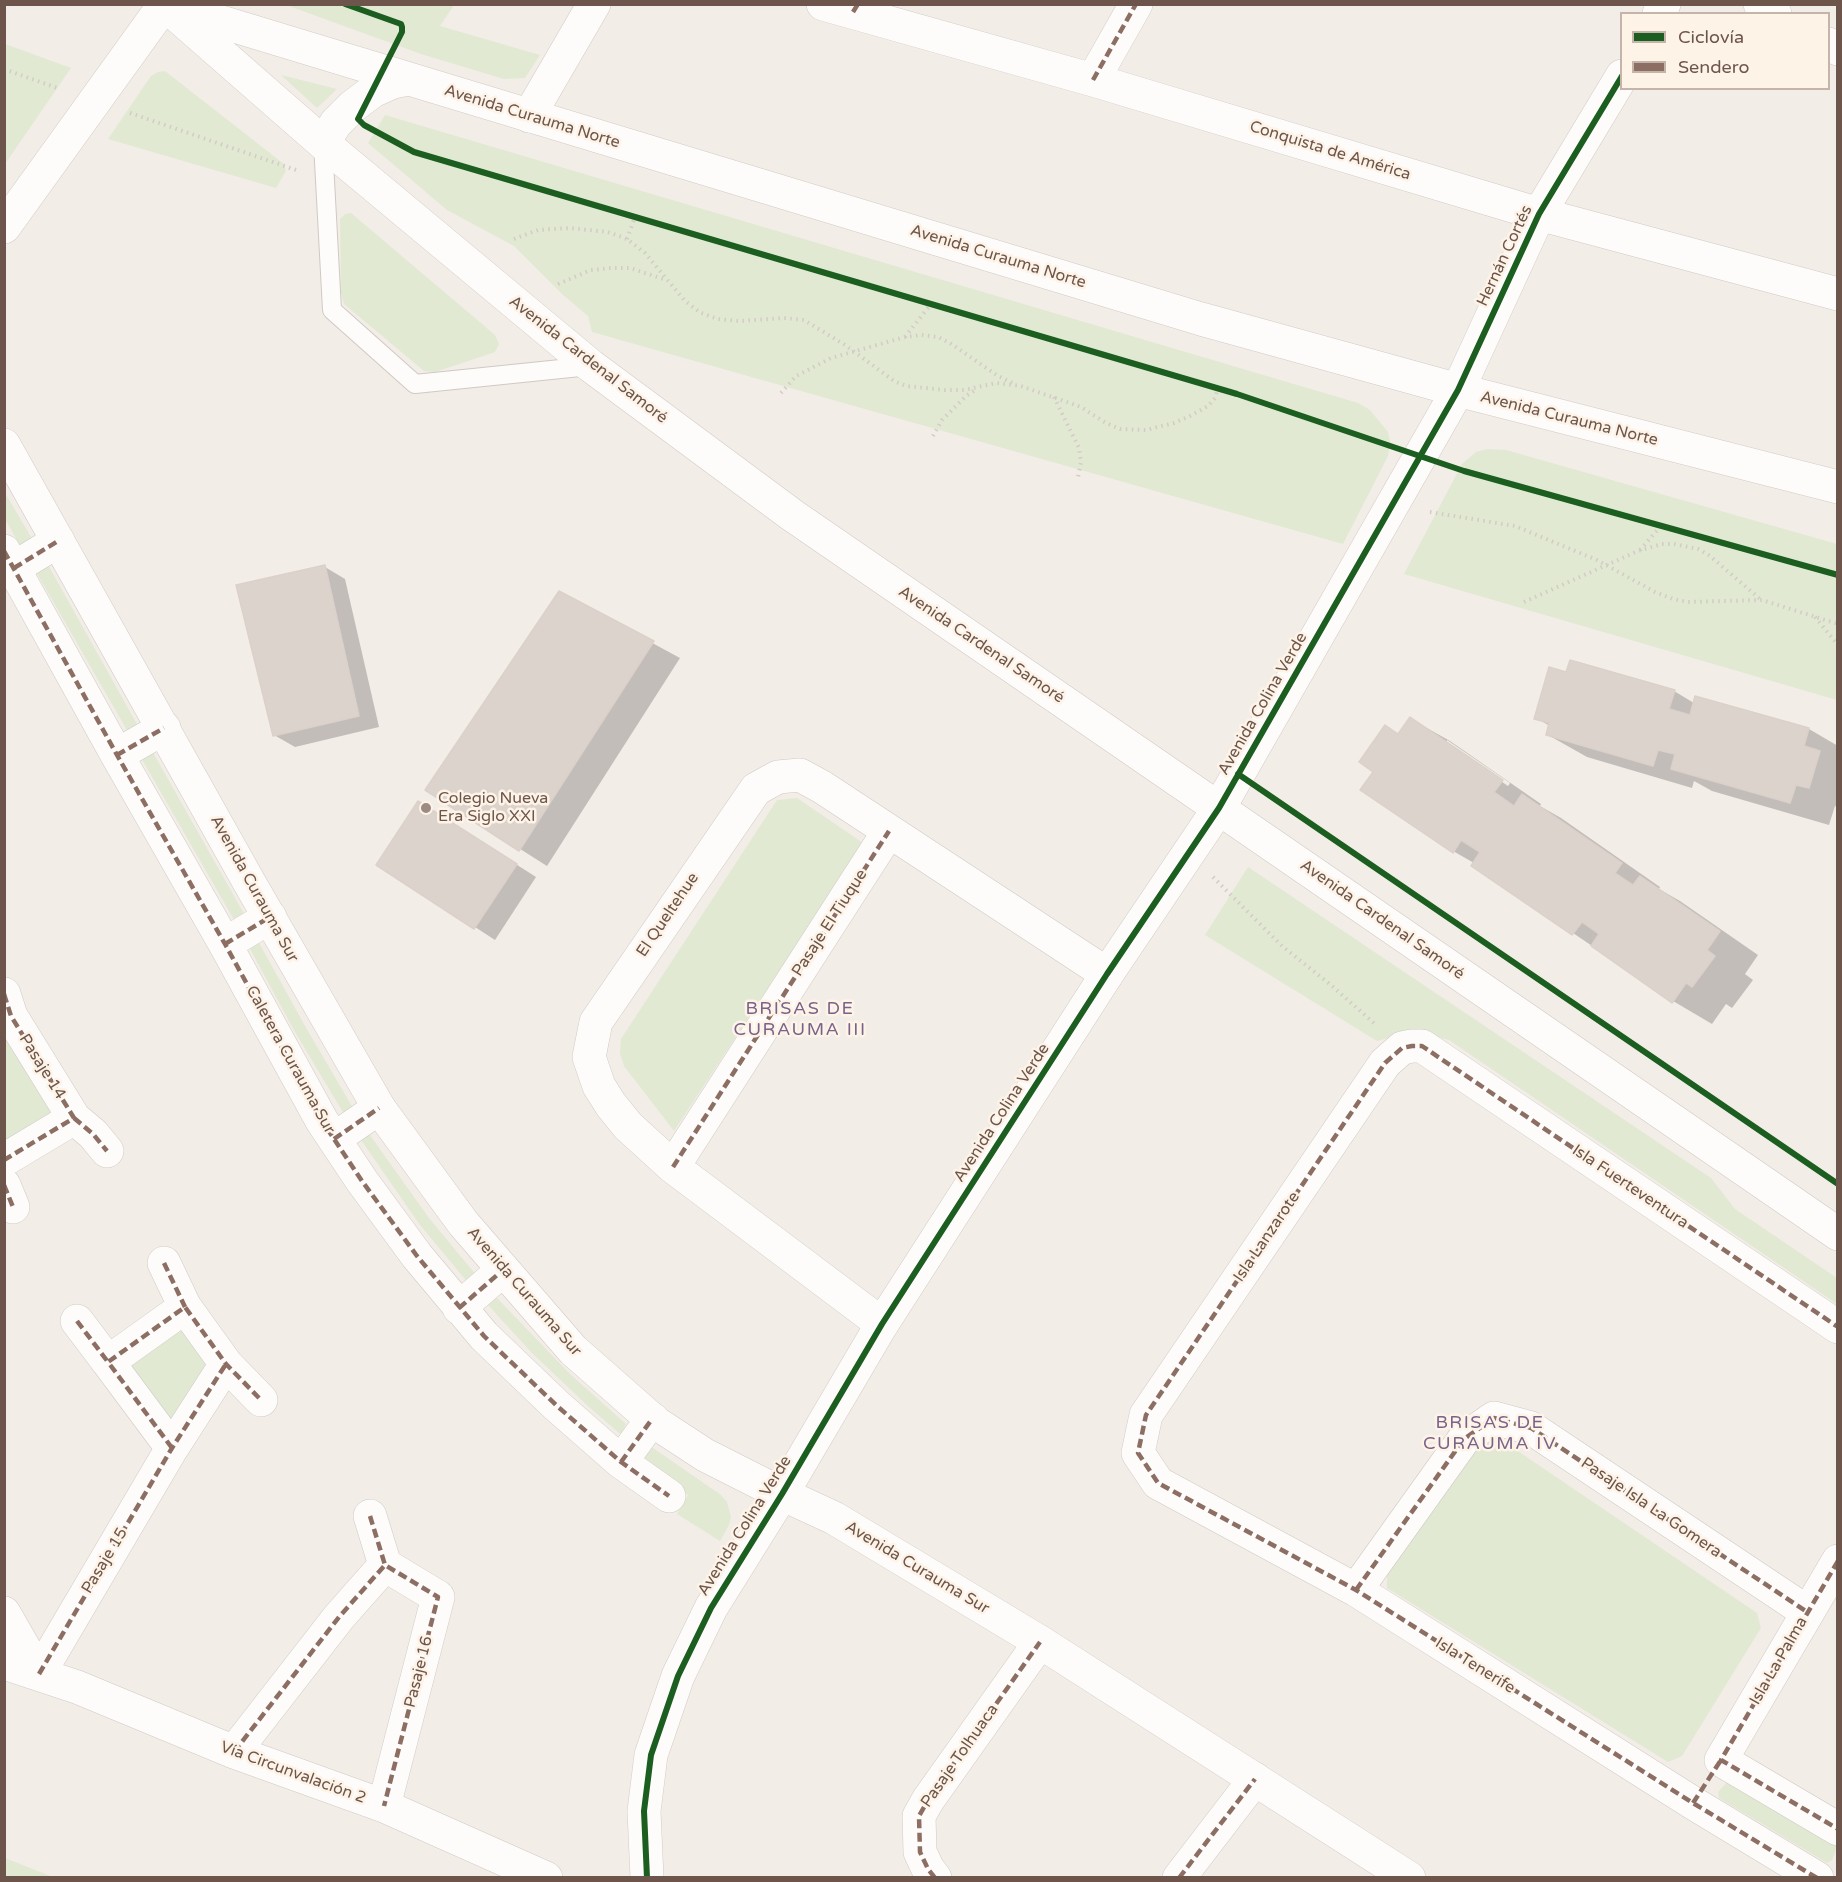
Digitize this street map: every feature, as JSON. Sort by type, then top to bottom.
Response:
[{"type":"street","points":[[530,116],[594,4]]},
{"type":"street","points":[[1093,80],[1136,4]]},
{"type":"street","points":[[4,227],[164,5]]},
{"type":"street","name":"Avenida Curauma Norte","points":[[164,5],[1201,319],[1458,390],[1838,487]]},
{"type":"street","name":"Avenida Cardenal Samoré","points":[[164,5],[323,143],[591,366],[792,515],[1838,1234]]},
{"type":"street","name":"Conquista de América","points":[[845,7],[1539,214],[1838,294]]},
{"type":"street","points":[[323,143],[336,123],[353,106],[374,91],[393,82],[408,79]]},
{"type":"street","name":"Hernán Cortés","points":[[1458,390],[1539,214],[1620,79]]},
{"type":"street","name":"Avenida Colina Verde","points":[[647,1878],[644,1811],[651,1755],[678,1676],[711,1608],[782,1494],[882,1324],[1107,974],[1219,808],[1458,390]]},
{"type":"street","name":"Avenida Curauma Sur","points":[[4,445],[379,1108],[463,1223],[573,1350],[652,1419],[705,1455],[834,1518],[1040,1642],[1409,1878]]},
{"type":"street","points":[[9,560],[58,541]]},
{"type":"street","name":"Caletera Curauma Sur","points":[[9,560],[334,1139],[389,1218],[459,1308],[517,1368],[621,1462],[669,1496]]},
{"type":"street","points":[[117,755],[164,728]]},
{"type":"street","name":"El Queltehue","points":[[882,1324],[673,1167],[628,1126],[599,1086],[589,1057],[596,1022],[756,789],[778,777],[800,775],[1107,974]]},
{"type":"street","name":"Pasaje El Tiuque","points":[[673,1167],[889,831]]},
{"type":"street","points":[[225,944],[270,917]]},
{"type":"street","name":"Pasaje 14","points":[[7,1010],[74,1118],[93,1134],[107,1151]]},
{"type":"street","name":"Isla Fuerteventura","points":[[1412,1047],[1838,1327]]},
{"type":"street","name":"Isla Lanzarote","points":[[1138,1453],[1146,1415],[1385,1063],[1412,1047]]},
{"type":"street","points":[[334,1139],[379,1108]]},
{"type":"street","name":"Pasaje 14","points":[[4,1160],[74,1118]]},
{"type":"street","points":[[164,1263],[185,1307],[226,1364],[261,1400]]},
{"type":"street","points":[[459,1308],[503,1270]]},
{"type":"street","points":[[108,1362],[185,1307]]},
{"type":"street","points":[[77,1321],[172,1448]]},
{"type":"street","name":"Pasaje 15","points":[[39,1674],[172,1448],[226,1364]]},
{"type":"street","name":"Pasaje Isla La Gomera","points":[[1356,1590],[1464,1440],[1494,1418],[1531,1428],[1808,1612]]},
{"type":"street","points":[[621,1462],[652,1419]]},
{"type":"street","name":"Isla Tenerife","points":[[1138,1453],[1158,1483],[1356,1590],[1693,1803],[1817,1878]]},
{"type":"street","points":[[234,1752],[339,1617],[385,1565],[370,1516]]},
{"type":"street","name":"Isla La Palma","points":[[1693,1803],[1838,1561]]},
{"type":"street","name":"Pasaje 16","points":[[384,1806],[438,1597],[385,1565]]},
{"type":"street","points":[[4,1613],[39,1674]]},
{"type":"street","name":"Pasaje Tolhuaca","points":[[935,1878],[920,1852],[919,1816],[1040,1642]]},
{"type":"street","name":"Vía Circunvalación 2","points":[[4,1664],[77,1687],[234,1752],[384,1806],[546,1878]]},
{"type":"street","points":[[1720,1760],[1838,1829]]},
{"type":"street","points":[[1179,1878],[1255,1779]]},
{"type":"lane","points":[[323,143],[332,310],[415,384],[591,366]]},
{"type":"path","points":[[4,69],[325,180]]},
{"type":"path","points":[[624,214],[646,221]]},
{"type":"path","points":[[627,239],[635,217]]},
{"type":"path","points":[[514,239],[538,230],[570,228],[608,232],[627,239],[645,253],[685,301],[701,313],[718,319],[739,321],[784,318],[804,320],[854,351],[894,381],[906,386],[945,390],[964,390],[996,383],[1021,386]]},
{"type":"path","points":[[558,284],[591,270],[611,268],[630,268],[668,281]]},
{"type":"path","points":[[920,301],[943,308]]},
{"type":"path","points":[[905,337],[931,304]]},
{"type":"path","points":[[781,393],[796,376],[812,367],[854,351],[921,334],[938,337],[961,349],[998,376],[1081,407],[1120,429],[1146,430],[1174,423],[1208,406],[1218,388]]},
{"type":"path","points":[[1207,385],[1227,391]]},
{"type":"path","points":[[933,436],[951,410],[980,386]]},
{"type":"path","points":[[1054,397],[1079,448],[1081,462],[1078,477]]},
{"type":"path","points":[[1430,512],[1515,526],[1607,565],[1672,599],[1688,602],[1762,600],[1838,624]]},
{"type":"path","points":[[1650,523],[1672,529]]},
{"type":"path","points":[[1638,551],[1661,526]]},
{"type":"path","points":[[1524,602],[1638,551],[1662,544],[1698,549],[1710,556],[1762,600]]},
{"type":"path","points":[[1814,616],[1838,645]]},
{"type":"path","points":[[1189,853],[1282,946],[1412,1047]]},
{"type":"green space","points":[[286,5],[454,5],[440,26],[540,55],[525,78],[504,79],[421,54]]},
{"type":"green space","points":[[4,44],[71,68],[5,164]]},
{"type":"green space","points":[[165,71],[284,164],[286,171],[276,188],[108,139],[151,76]]},
{"type":"green space","points":[[281,75],[337,89],[317,108]]},
{"type":"green space","points":[[385,115],[1358,403],[1370,410],[1388,432],[1390,441],[1388,456],[1343,544],[592,332],[588,316],[563,295],[514,246],[447,210],[368,143]]},
{"type":"green space","points":[[351,213],[495,335],[499,344],[495,352],[435,372],[424,371],[344,304],[341,293],[340,219],[345,214]]},
{"type":"green space","points":[[1487,449],[1506,450],[1837,544],[1837,700],[1404,574],[1462,464],[1476,452]]},
{"type":"green space","points":[[4,491],[31,537],[22,544],[19,544],[5,519]]},
{"type":"green space","points":[[47,563],[138,726],[128,732],[35,570]]},
{"type":"green space","points":[[151,749],[247,919],[237,925],[140,756]]},
{"type":"green space","points":[[797,798],[863,843],[674,1131],[624,1066],[620,1054],[621,1039],[777,800]]},
{"type":"green space","points":[[1248,867],[1711,1178],[1735,1209],[1837,1278],[1837,1304],[1449,1040],[1426,1034],[1403,1034],[1377,1041],[1205,935]]},
{"type":"green space","points":[[258,941],[353,1108],[344,1114],[295,1032],[249,947]]},
{"type":"green space","points":[[4,1026],[66,1116],[5,1154]]},
{"type":"green space","points":[[367,1131],[429,1218],[477,1276],[469,1284],[420,1225],[359,1137]]},
{"type":"green space","points":[[496,1297],[570,1374],[626,1424],[622,1433],[619,1433],[589,1407],[532,1353],[488,1305]]},
{"type":"green space","points":[[181,1317],[217,1364],[172,1431],[119,1363]]},
{"type":"green space","points":[[1500,1439],[1757,1613],[1761,1628],[1682,1756],[1668,1762],[1387,1588],[1387,1572],[1479,1446]]},
{"type":"green space","points":[[649,1448],[653,1448],[721,1495],[727,1502],[731,1517],[720,1541],[677,1514],[688,1495],[642,1463],[641,1458]]},
{"type":"green space","points":[[1728,1781],[1837,1847],[1832,1860],[1827,1863],[1719,1798],[1718,1792]]},
{"type":"green space","points":[[5,1858],[53,1877],[5,1877]]},
{"type":"building","points":[[325,565],[359,716],[273,736],[236,585]]},
{"type":"building","points":[[559,591],[654,641],[519,851],[425,790]]},
{"type":"building","points":[[1570,660],[1675,690],[1669,709],[1690,715],[1695,696],[1809,728],[1804,746],[1820,751],[1809,788],[1796,785],[1790,803],[1671,769],[1675,754],[1658,750],[1653,766],[1546,735],[1549,723],[1534,719],[1549,667],[1566,672]]},
{"type":"building","points":[[1410,717],[1503,780],[1494,792],[1514,806],[1522,794],[1622,863],[1615,873],[1633,885],[1640,876],[1720,931],[1707,950],[1715,956],[1692,987],[1686,983],[1672,1003],[1591,946],[1599,934],[1582,922],[1572,935],[1471,866],[1480,852],[1461,840],[1453,853],[1360,790],[1373,772],[1359,762],[1385,725],[1398,734]]},
{"type":"building","points":[[418,801],[517,864],[474,929],[376,865]]},
{"type":"marked path","points":[[853,12],[858,4]]},
{"type":"marked path","points":[[1093,80],[1136,4]]},
{"type":"marked path","points":[[14,568],[58,541]]},
{"type":"marked path","points":[[4,551],[322,1121],[362,1181],[417,1256],[484,1336],[556,1405],[621,1462],[669,1496]]},
{"type":"marked path","points":[[117,755],[164,728]]},
{"type":"marked path","points":[[673,1167],[889,831]]},
{"type":"marked path","points":[[225,944],[270,917]]},
{"type":"marked path","points":[[4,994],[11,1016],[74,1118],[4,1160]]},
{"type":"marked path","points":[[1817,1878],[1693,1803],[1356,1590],[1158,1483],[1138,1453],[1146,1415],[1385,1063],[1402,1048],[1412,1046],[1422,1046],[1838,1327]]},
{"type":"marked path","points":[[334,1139],[379,1108]]},
{"type":"marked path","points":[[74,1118],[93,1134],[107,1151]]},
{"type":"marked path","points":[[4,1185],[13,1207]]},
{"type":"marked path","points":[[164,1263],[185,1307]]},
{"type":"marked path","points":[[459,1308],[503,1270]]},
{"type":"marked path","points":[[172,1448],[108,1362],[185,1307],[226,1364],[261,1400]]},
{"type":"marked path","points":[[77,1321],[108,1362]]},
{"type":"marked path","points":[[39,1674],[172,1448],[226,1364]]},
{"type":"marked path","points":[[1356,1590],[1464,1439],[1494,1418],[1531,1428],[1807,1612]]},
{"type":"marked path","points":[[621,1462],[652,1419]]},
{"type":"marked path","points":[[370,1516],[385,1565]]},
{"type":"marked path","points":[[1838,1561],[1721,1760],[1838,1829]]},
{"type":"marked path","points":[[234,1752],[339,1617],[385,1565],[438,1597],[384,1806]]},
{"type":"marked path","points":[[935,1878],[920,1852],[919,1816],[1040,1642]]},
{"type":"marked path","points":[[1693,1803],[1721,1760]]},
{"type":"marked path","points":[[1179,1878],[1255,1779]]},
{"type":"cycle path","points":[[345,4],[401,24],[402,32],[358,119],[364,125],[414,152],[1237,394],[1464,471],[1838,575]]},
{"type":"cycle path","points":[[647,1878],[644,1811],[651,1755],[678,1676],[711,1608],[782,1494],[882,1324],[1107,974],[1219,808],[1458,390],[1539,214],[1620,79]]},
{"type":"cycle path","points":[[1238,774],[1838,1184]]},
{"type":"place","name":"Colegio Nueva Era Siglo XXI","points":[[426,808]]},
{"type":"district","name":"BRISAS DE CURAUMA III","points":[[800,1019]]},
{"type":"district","name":"BRISAS DE CURAUMA IV","points":[[1490,1433]]}]
